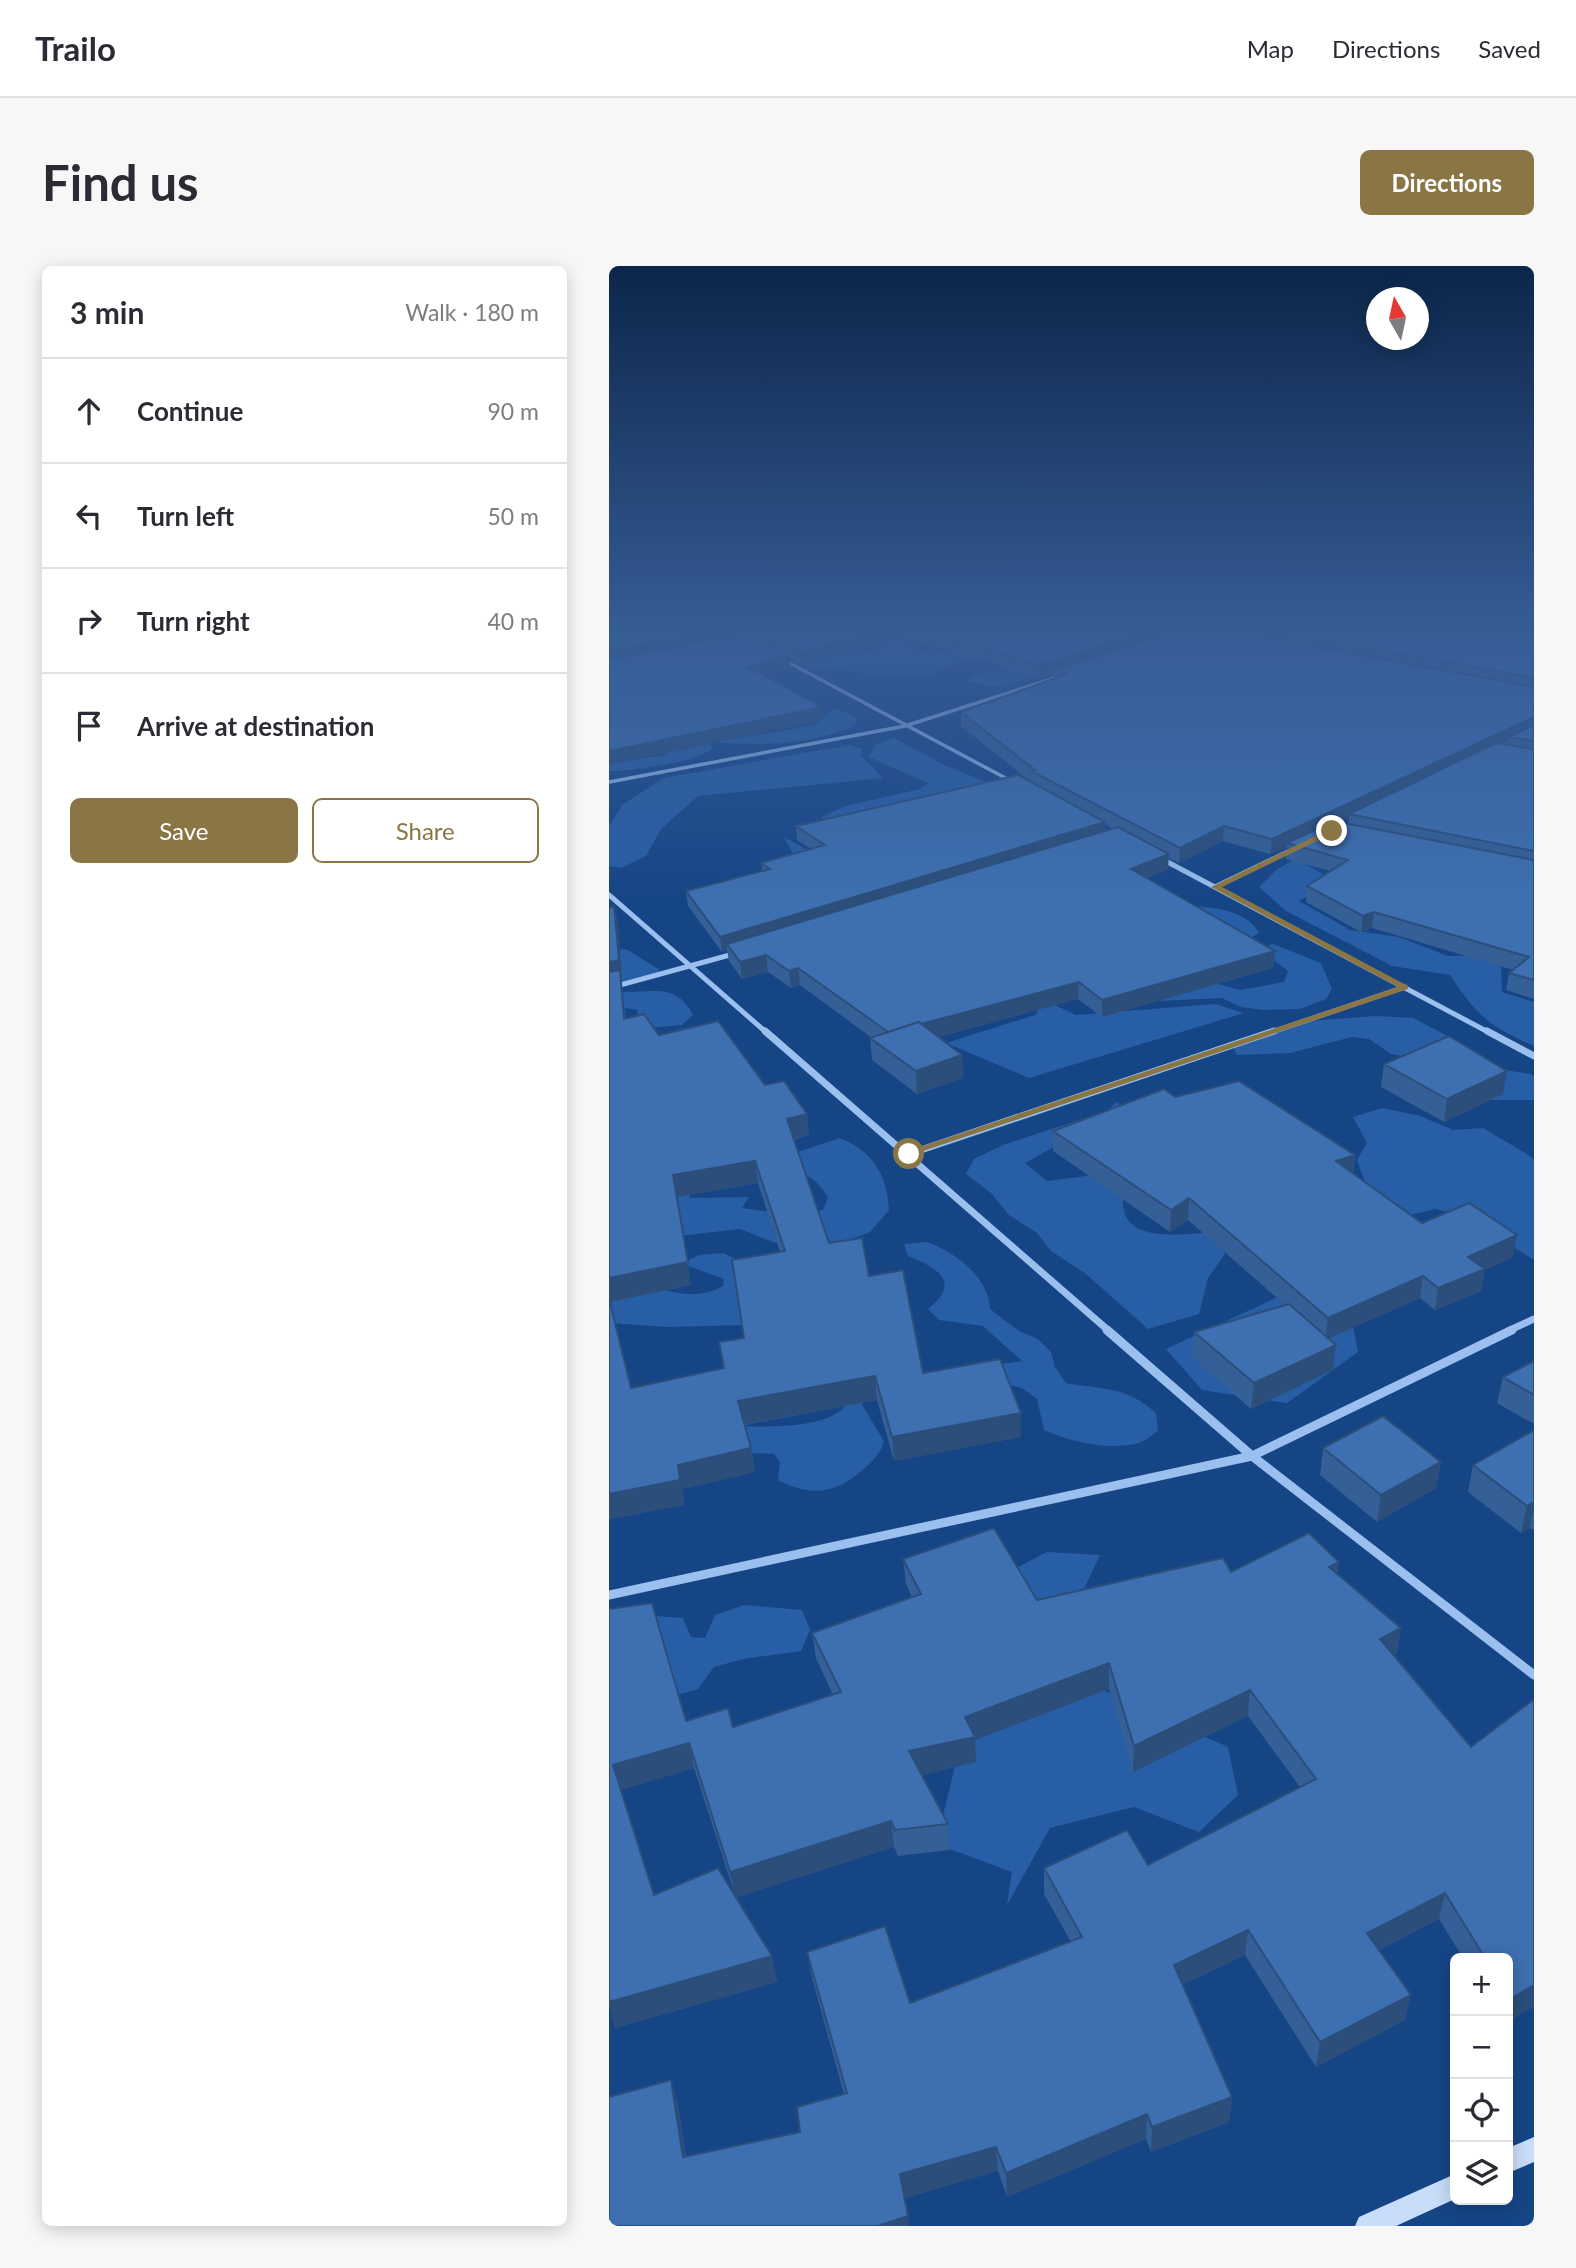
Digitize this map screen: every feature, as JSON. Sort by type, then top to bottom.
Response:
[{"type":"main road","points":[[1513,2159],[1534,2149]]},
{"type":"main road","points":[[1368,2226],[1450,2188]]},
{"type":"street","points":[[891,718],[1024,787]]},
{"type":"street","points":[[609,782],[905,726],[928,718]]},
{"type":"street","points":[[1215,887],[1297,848]]},
{"type":"street","points":[[1155,855],[1534,1056]]},
{"type":"street","points":[[609,895],[1252,1456],[1534,1675]]},
{"type":"street","points":[[609,988],[744,950]]},
{"type":"street","points":[[909,1154],[1405,988]]},
{"type":"street","points":[[609,1595],[1252,1456],[1534,1319]]},
{"type":"shaded area","points":[[823,718],[857,719],[854,726],[837,732],[786,743],[717,742],[816,725]]},
{"type":"shaded area","points":[[894,738],[946,766],[1018,794],[804,874],[784,837],[820,857],[862,823],[820,818],[845,806],[920,789],[928,783],[869,757],[875,745]]},
{"type":"shaded area","points":[[707,743],[713,747],[696,757],[648,768],[609,771],[609,761],[662,756],[677,748]]},
{"type":"shaded area","points":[[850,745],[862,749],[861,756],[883,778],[698,796],[661,829],[646,856],[621,868],[609,866],[609,826],[622,805],[664,778]]},
{"type":"shaded area","points":[[1307,852],[1301,862],[1336,881],[1299,901],[1350,930],[1399,937],[1448,956],[1481,955],[1501,965],[1502,992],[1534,1002],[1534,1046],[1506,1033],[1485,1018],[1450,975],[1392,966],[1286,911],[1259,887],[1276,870]]},
{"type":"shaded area","points":[[1181,906],[1213,908],[1235,913],[1245,918],[1259,933],[1249,939]]},
{"type":"shaded area","points":[[1273,944],[1321,963],[1332,989],[1326,999],[1300,1009],[1263,1010],[1241,1007],[1222,998],[1158,1001],[1144,989],[1204,980],[1240,990],[1284,982],[1288,971],[1272,959],[1251,951]]},
{"type":"shaded area","points":[[626,949],[660,970],[652,977],[609,985],[622,969],[609,951]]},
{"type":"shaded area","points":[[656,991],[673,994],[687,1005],[693,1015],[682,1025],[648,1028],[638,1020],[637,1010],[620,1007],[609,994]]},
{"type":"shaded area","points":[[1044,1000],[1076,1015],[1215,1004],[1244,1013],[1029,1078],[946,1043],[1035,1015]]},
{"type":"shaded area","points":[[1376,1016],[1413,1018],[1444,1034],[1491,1068],[1531,1074],[1534,1076],[1534,1100],[1484,1100],[1426,1061],[1391,1054],[1369,1039],[1352,1037],[1290,1053],[1237,1055],[1233,1047],[1307,1021]]},
{"type":"shaded area","points":[[1116,1102],[1126,1107],[1025,1163],[1047,1181],[1102,1174],[1124,1192],[1124,1209],[1129,1221],[1139,1229],[1168,1234],[1215,1232],[1225,1254],[1208,1278],[1199,1314],[1148,1329],[1086,1274],[1051,1251],[1037,1233],[1009,1215],[991,1193],[966,1174],[974,1159],[1003,1145],[1109,1110]]},
{"type":"shaded area","points":[[1382,1108],[1420,1116],[1453,1130],[1483,1128],[1534,1160],[1534,1260],[1462,1215],[1435,1209],[1397,1218],[1340,1191],[1364,1180],[1357,1160],[1367,1143],[1353,1117]]},
{"type":"shaded area","points":[[840,1138],[862,1150],[876,1166],[885,1186],[889,1210],[870,1232],[817,1252],[773,1242],[740,1229],[670,1237],[609,1225],[685,1176],[690,1198],[749,1197],[742,1208],[792,1215],[823,1210],[828,1197],[811,1178],[788,1169],[786,1156]]},
{"type":"shaded area","points":[[927,1242],[949,1252],[969,1267],[984,1286],[990,1309],[1019,1331],[1038,1339],[1051,1352],[1055,1367],[1066,1383],[1114,1390],[1135,1398],[1156,1413],[1158,1431],[1139,1443],[1103,1446],[1044,1430],[1037,1399],[1022,1388],[1001,1383],[995,1365],[1022,1361],[983,1326],[939,1320],[928,1309],[938,1299],[945,1284],[936,1271],[908,1256],[904,1244]]},
{"type":"shaded area","points":[[723,1253],[740,1261],[743,1325],[669,1327],[609,1323],[609,1267],[665,1290],[695,1294],[710,1292],[723,1286],[724,1279],[688,1266],[689,1260],[699,1255]]},
{"type":"shaded area","points":[[1312,1281],[1350,1308],[1358,1352],[1287,1403],[1202,1390],[1166,1349]]},
{"type":"shaded area","points":[[849,1396],[861,1403],[884,1441],[874,1459],[845,1483],[835,1488],[813,1491],[790,1486],[778,1480],[780,1462],[774,1454],[750,1453],[742,1426],[787,1426],[821,1420],[844,1407]]},
{"type":"shaded area","points":[[1047,1552],[1100,1555],[1082,1593],[1098,1688],[1228,1747],[1238,1795],[1199,1832],[1134,1807],[1050,1828],[1007,1905],[1012,1872],[936,1844],[976,1680],[1008,1572]]},
{"type":"shaded area","points":[[744,1605],[802,1610],[810,1630],[801,1651],[743,1659],[714,1667],[698,1689],[670,1697],[655,1616],[683,1618],[691,1637],[705,1638],[715,1615]]},
{"type":"building","points":[[609,718],[766,718],[609,751]]},
{"type":"building","points":[[969,718],[1531,718],[1272,839],[1224,826],[1180,848],[1031,771],[1035,770]]},
{"type":"building","points":[[1534,725],[1534,741],[1509,737]]},
{"type":"building","points":[[1496,743],[1534,749],[1534,851],[1349,814]]},
{"type":"building","points":[[1018,775],[1105,822],[720,937],[686,891],[770,869],[761,863],[825,845],[796,826]]},
{"type":"building","points":[[1334,821],[1534,860],[1534,980],[1509,973],[1529,957],[1374,912],[1363,916],[1307,886],[1348,860],[1287,843]]},
{"type":"building","points":[[1118,827],[1169,854],[1131,869],[1275,951],[1102,1000],[1079,982],[888,1032],[798,968],[789,971],[766,955],[740,962],[727,944]]},
{"type":"building","points":[[614,906],[619,960],[609,962],[609,908]]},
{"type":"building","points":[[620,970],[624,1019],[644,1014],[659,1035],[718,1021],[765,1085],[784,1081],[807,1114],[787,1119],[829,1243],[862,1238],[869,1276],[903,1270],[923,1373],[1000,1359],[1021,1413],[892,1437],[875,1376],[738,1401],[751,1448],[678,1465],[680,1480],[609,1494],[609,1298],[631,1388],[724,1368],[719,1342],[744,1338],[732,1260],[785,1251],[755,1161],[673,1175],[688,1262],[609,1278],[609,972]]},
{"type":"building","points":[[919,1022],[962,1055],[916,1071],[870,1038]]},
{"type":"building","points":[[1449,1036],[1507,1071],[1447,1099],[1384,1064]]},
{"type":"building","points":[[1239,1081],[1355,1155],[1336,1161],[1422,1223],[1469,1203],[1517,1235],[1468,1257],[1485,1269],[1438,1288],[1423,1276],[1328,1318],[1189,1198],[1171,1210],[1053,1131],[1164,1089],[1175,1097]]},
{"type":"building","points":[[1289,1304],[1336,1345],[1254,1383],[1194,1332]]},
{"type":"building","points":[[1534,1361],[1534,1395],[1503,1377]]},
{"type":"building","points":[[1383,1416],[1441,1462],[1381,1495],[1323,1448]]},
{"type":"building","points":[[1534,1430],[1534,1502],[1527,1506],[1473,1465]]},
{"type":"building","points":[[994,1528],[1037,1600],[1223,1558],[1231,1572],[1309,1533],[1339,1562],[1329,1567],[1401,1628],[1380,1639],[1471,1747],[1534,1699],[1534,1985],[1513,1997],[1513,1953],[1482,1953],[1445,1893],[1367,1933],[1411,1995],[1320,2042],[1248,1930],[1174,1965],[1232,2097],[1152,2127],[1147,2114],[1006,2173],[996,2147],[900,2174],[908,2216],[878,2226],[609,2226],[609,2097],[671,2080],[683,2157],[800,2132],[797,2107],[847,2093],[807,1952],[885,1926],[910,2003],[1082,1937],[1044,1868],[1127,1830],[1148,1865],[1316,1779],[1250,1690],[1134,1746],[1109,1663],[965,1717],[975,1737],[909,1751],[948,1824],[895,1830],[891,1821],[730,1872],[689,1743],[613,1765],[654,1895],[718,1868],[772,1956],[609,2002],[609,1609],[652,1603],[686,1721],[728,1708],[733,1727],[841,1692],[812,1633],[921,1594],[903,1559]]},
{"type":"route","points":[[909,1154],[1405,988],[1215,887],[1332,831]]}]
